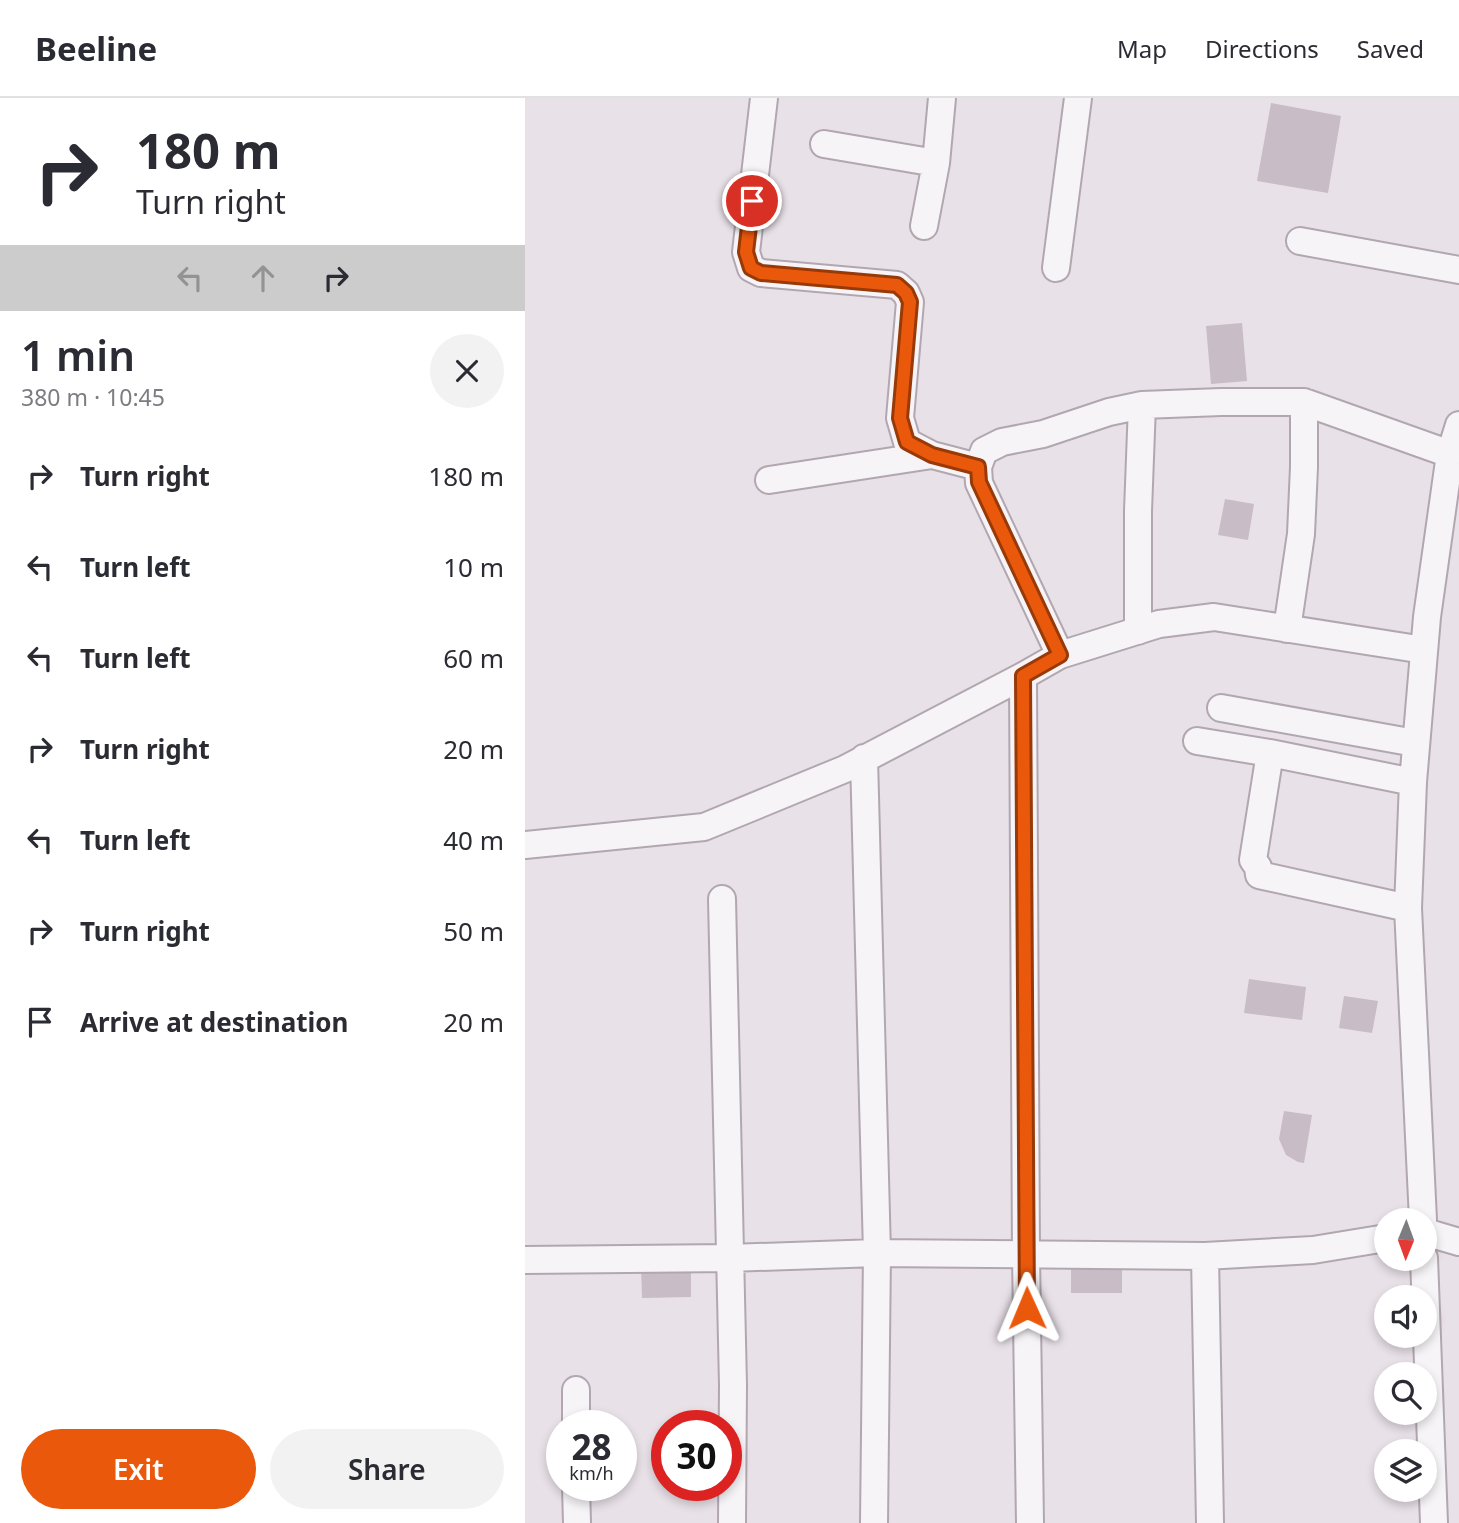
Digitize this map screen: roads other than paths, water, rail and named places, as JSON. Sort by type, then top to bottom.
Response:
[{"type":"street","points":[[764,98],[746,252],[751,268],[761,273],[897,285],[906,293],[910,302],[900,418],[907,442],[932,455],[978,467]]},
{"type":"street","points":[[924,226],[936,163],[942,98]]},
{"type":"street","points":[[1056,268],[1078,98]]},
{"type":"street","points":[[824,144],[936,163]]},
{"type":"street","points":[[1300,241],[1459,270]]},
{"type":"street","points":[[1287,629],[1301,534],[1304,402]]},
{"type":"street","points":[[1060,655],[979,482],[978,467],[984,452],[1002,442],[1042,434],[1096,416],[1142,405],[1304,402],[1450,454]]},
{"type":"street","points":[[1138,631],[1137,512],[1142,405]]},
{"type":"street","points":[[1422,1208],[1408,908],[1413,782],[1427,617],[1450,454],[1459,425]]},
{"type":"street","points":[[769,480],[932,455]]},
{"type":"street","points":[[525,845],[704,827],[845,769],[1060,655],[1159,624],[1214,617],[1424,650]]},
{"type":"street","points":[[1023,676],[1030,1523]]},
{"type":"street","points":[[1221,708],[1415,743]]},
{"type":"street","points":[[1198,741],[1413,782]]},
{"type":"street","points":[[1270,753],[1253,860],[1259,875],[1408,908]]},
{"type":"street","points":[[864,758],[877,1253],[874,1523]]},
{"type":"street","points":[[722,899],[733,1385],[732,1523]]},
{"type":"street","points":[[1437,1236],[1459,1242]]},
{"type":"street","points":[[525,1260],[877,1253],[1205,1256],[1313,1250],[1374,1240]]},
{"type":"street","points":[[1205,1256],[1210,1523]]},
{"type":"street","points":[[1424,1271],[1434,1523]]},
{"type":"street","points":[[576,1390],[576,1410]]},
{"type":"street","points":[[576,1501],[577,1523]]}]
